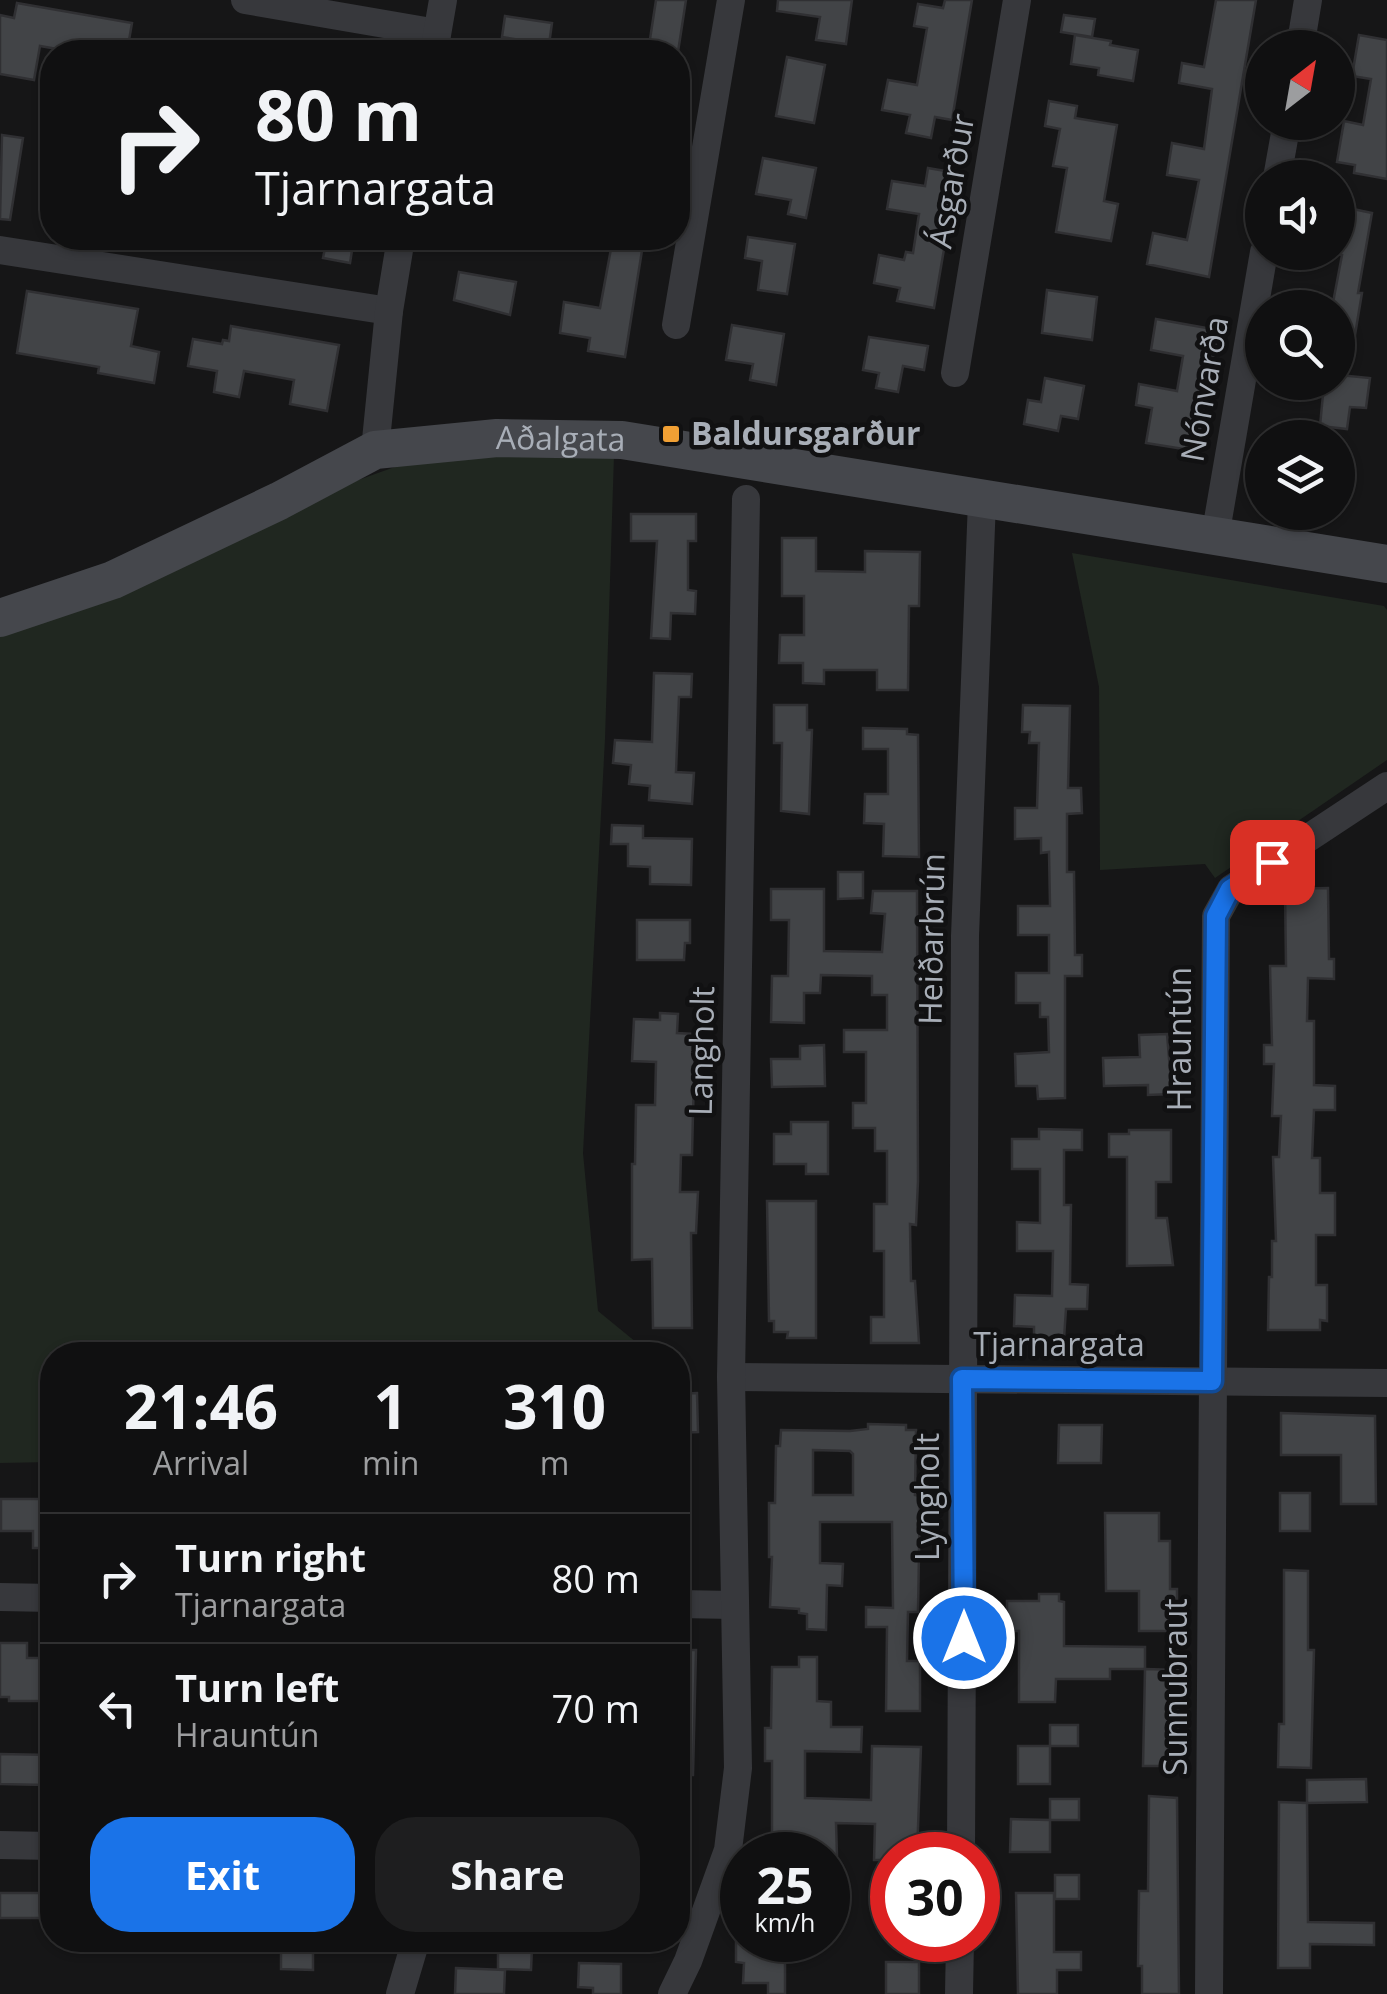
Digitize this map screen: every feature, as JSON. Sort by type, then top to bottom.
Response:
[{"type":"street","points":[[245,0],[422,40]]},
{"type":"street","points":[[436,40],[443,0]]},
{"type":"street","points":[[690,242],[731,0]]},
{"type":"street","name":"Ásgarður","points":[[955,373],[1018,0]]},
{"type":"street","points":[[1303,30],[1308,0]]},
{"type":"street","points":[[0,250],[388,311]]},
{"type":"street","points":[[374,450],[388,311],[400,250]]},
{"type":"street","points":[[676,325],[689,250]]},
{"type":"street","name":"Nónvarða","points":[[1215,537],[1261,270]]},
{"type":"street","name":"Aðalgata","points":[[0,618],[113,580],[279,501],[374,450],[497,438],[622,440],[1387,564]]},
{"type":"street","name":"Langholt","points":[[672,1994],[728,1850],[738,1768],[731,1377],[746,498]]},
{"type":"street","name":"Heiðarbrún","points":[[962,1379],[965,936],[982,501]]},
{"type":"street","name":"Hrauntún","points":[[1212,1381],[1216,916],[1230,889],[1387,786]]},
{"type":"street","name":"Tjarnargata","points":[[731,1377],[1387,1383]]},
{"type":"street","name":"Lyngholt","points":[[961,1832],[962,1379]]},
{"type":"street","name":"Sunnubraut","points":[[1209,1994],[1212,1381]]},
{"type":"street","points":[[0,1597],[40,1598]]},
{"type":"street","points":[[690,1604],[734,1605]]},
{"type":"street","points":[[0,1845],[40,1846]]},
{"type":"street","points":[[400,1994],[412,1952]]},
{"type":"street","points":[[959,1994],[960,1962]]},
{"type":"shaded area","points":[[431,454],[614,455],[605,739],[583,1153],[598,1311],[636,1342],[40,1342],[40,1462],[0,1463],[0,631],[350,483]]},
{"type":"shaded area","points":[[1072,553],[1384,606],[1387,760],[1215,878],[1205,864],[1100,870],[1099,687]]},
{"type":"building","points":[[656,0],[686,0],[680,40],[650,40]]},
{"type":"building","points":[[778,0],[852,0],[846,44],[816,40],[820,17],[777,11]]},
{"type":"building","points":[[945,0],[972,0],[952,120],[935,117],[931,138],[906,133],[910,115],[882,110],[888,80],[917,85],[927,28],[914,26],[918,4],[943,8]]},
{"type":"building","points":[[1216,0],[1256,0],[1251,30],[1245,30],[1245,65],[1209,277],[1147,264],[1153,233],[1187,240],[1199,180],[1167,175],[1172,143],[1204,149],[1212,89],[1179,83],[1182,63],[1204,67]]},
{"type":"building","points":[[17,3],[132,23],[129,40],[40,40],[34,80],[0,74],[0,15],[14,18]]},
{"type":"building","points":[[1064,15],[1095,19],[1092,37],[1061,32]]},
{"type":"building","points":[[505,16],[552,23],[550,40],[502,37]]},
{"type":"building","points":[[1075,35],[1138,50],[1133,81],[1098,75],[1099,68],[1071,64]]},
{"type":"building","points":[[1359,35],[1387,40],[1387,179],[1355,173],[1355,160],[1337,160],[1341,140],[1355,140],[1355,123],[1363,125],[1371,79],[1355,76]]},
{"type":"building","points":[[787,57],[825,65],[814,123],[776,116]]},
{"type":"building","points":[[1049,101],[1077,106],[1075,118],[1117,125],[1104,201],[1118,204],[1111,241],[1056,232],[1067,168],[1053,166],[1060,129],[1045,126]]},
{"type":"building","points":[[2,135],[23,138],[10,220],[0,219]]},
{"type":"building","points":[[763,158],[816,168],[806,218],[788,214],[791,200],[756,194]]},
{"type":"building","points":[[928,168],[957,173],[934,308],[897,301],[900,288],[874,283],[879,255],[904,260],[906,252],[913,253],[919,214],[887,209],[892,181],[925,186]]},
{"type":"building","points":[[1355,209],[1372,213],[1355,335],[1355,290],[1335,290],[1339,270],[1355,270]]},
{"type":"building","points":[[748,237],[795,244],[787,294],[758,290],[762,261],[745,258]]},
{"type":"building","points":[[325,250],[352,250],[350,263],[323,258]]},
{"type":"building","points":[[611,250],[642,250],[625,357],[588,351],[590,338],[560,333],[564,302],[600,308]]},
{"type":"building","points":[[459,272],[516,282],[510,315],[454,300]]},
{"type":"building","points":[[1047,290],[1097,297],[1092,340],[1042,333]]},
{"type":"building","points":[[27,291],[138,309],[131,346],[159,352],[154,383],[98,373],[99,367],[17,353]]},
{"type":"building","points":[[1156,319],[1218,330],[1196,451],[1146,443],[1152,408],[1136,405],[1139,384],[1177,391],[1183,356],[1151,350]]},
{"type":"building","points":[[732,325],[784,334],[776,385],[750,380],[753,364],[726,360]]},
{"type":"building","points":[[231,326],[339,345],[327,411],[290,404],[294,380],[244,371],[239,397],[214,392],[217,371],[188,366],[193,339],[222,344],[223,340],[229,341]]},
{"type":"building","points":[[869,337],[928,346],[924,370],[903,366],[898,392],[876,388],[879,373],[863,370]]},
{"type":"building","points":[[1355,377],[1370,378],[1366,408],[1350,407],[1348,420],[1321,420],[1322,400],[1355,400]]},
{"type":"building","points":[[1045,378],[1084,386],[1078,419],[1061,416],[1058,431],[1024,424],[1028,400],[1041,402]]},
{"type":"building","points":[[631,514],[696,514],[696,541],[688,541],[688,590],[696,591],[695,614],[671,613],[670,639],[651,638],[657,541],[631,541]]},
{"type":"building","points":[[782,538],[816,538],[816,571],[865,572],[865,551],[920,552],[919,606],[909,606],[908,690],[877,690],[877,670],[824,670],[824,684],[803,683],[803,663],[779,663],[780,635],[804,635],[804,596],[782,596]]},
{"type":"building","points":[[654,673],[692,674],[691,697],[679,697],[676,772],[694,773],[692,804],[649,800],[650,786],[629,784],[631,765],[613,763],[615,740],[652,742]]},
{"type":"building","points":[[774,705],[807,705],[807,730],[812,730],[809,814],[781,811],[782,743],[774,743]]},
{"type":"building","points":[[1023,705],[1070,706],[1068,788],[1081,788],[1082,813],[1067,814],[1067,872],[1074,872],[1075,955],[1082,955],[1082,976],[1065,976],[1065,1098],[1038,1099],[1037,1086],[1016,1086],[1015,1054],[1049,1052],[1048,1017],[1040,1017],[1040,1003],[1016,1003],[1016,973],[1049,973],[1049,935],[1018,935],[1018,906],[1050,906],[1049,852],[1041,853],[1041,838],[1015,839],[1015,808],[1037,808],[1039,743],[1029,743],[1030,732],[1022,732]]},
{"type":"building","points":[[863,728],[907,729],[907,734],[918,735],[919,857],[883,856],[884,824],[864,823],[865,794],[888,794],[888,749],[863,749]]},
{"type":"building","points":[[612,825],[643,826],[643,838],[692,839],[691,885],[650,884],[650,867],[628,866],[628,844],[611,844]]},
{"type":"building","points":[[838,872],[863,872],[863,898],[838,899]]},
{"type":"building","points":[[1328,888],[1329,959],[1334,959],[1334,979],[1308,978],[1307,1021],[1314,1021],[1314,1085],[1335,1086],[1335,1110],[1314,1110],[1312,1158],[1320,1158],[1320,1193],[1335,1193],[1335,1235],[1316,1235],[1316,1285],[1327,1285],[1327,1321],[1320,1320],[1320,1330],[1268,1330],[1272,1241],[1276,1241],[1273,1157],[1279,1157],[1281,1116],[1272,1116],[1274,1064],[1264,1064],[1264,1045],[1272,1045],[1270,966],[1286,966],[1285,889]]},
{"type":"building","points":[[771,889],[824,889],[824,951],[882,952],[885,914],[871,913],[873,891],[917,891],[918,1181],[916,1225],[910,1224],[911,1281],[915,1281],[919,1343],[871,1343],[871,1317],[884,1317],[884,1251],[874,1251],[874,1204],[887,1204],[887,1151],[875,1151],[875,1128],[853,1128],[853,1103],[866,1103],[866,1052],[844,1052],[844,1030],[887,1030],[887,995],[872,995],[872,976],[821,975],[820,993],[804,993],[804,1023],[771,1022],[772,976],[788,976],[789,920],[771,920]]},
{"type":"building","points":[[637,920],[690,920],[690,943],[685,943],[684,960],[637,960]]},
{"type":"building","points":[[660,1013],[678,1014],[677,1033],[695,1034],[692,1155],[681,1155],[680,1192],[698,1192],[696,1233],[691,1233],[692,1328],[653,1328],[652,1259],[632,1260],[636,1105],[655,1105],[656,1062],[632,1061],[634,1019],[660,1020]]},
{"type":"building","points":[[1167,1034],[1172,1094],[1148,1095],[1148,1085],[1104,1086],[1103,1058],[1140,1057],[1139,1035]]},
{"type":"building","points":[[824,1045],[825,1086],[772,1087],[771,1059],[800,1059],[800,1046]]},
{"type":"building","points":[[791,1122],[828,1122],[828,1174],[806,1174],[806,1164],[774,1164],[774,1134],[791,1134]]},
{"type":"building","points":[[1039,1129],[1082,1130],[1082,1150],[1064,1150],[1064,1205],[1071,1205],[1070,1284],[1088,1285],[1087,1309],[1066,1309],[1064,1339],[1034,1338],[1034,1327],[1014,1326],[1015,1295],[1052,1296],[1053,1251],[1017,1251],[1017,1222],[1040,1223],[1040,1169],[1012,1169],[1012,1139],[1039,1139]]},
{"type":"building","points":[[1129,1130],[1171,1130],[1171,1182],[1156,1182],[1156,1218],[1167,1218],[1173,1265],[1127,1266],[1127,1157],[1109,1157],[1109,1134],[1129,1134]]},
{"type":"building","points":[[767,1201],[816,1201],[816,1338],[787,1338],[788,1332],[774,1332],[774,1321],[769,1321]]},
{"type":"building","points":[[690,1393],[697,1393],[698,1432],[690,1432]]},
{"type":"building","points":[[1281,1413],[1375,1416],[1376,1504],[1341,1504],[1341,1455],[1281,1455]]},
{"type":"building","points":[[868,1424],[906,1425],[906,1430],[916,1430],[915,1495],[920,1496],[918,1612],[908,1612],[907,1661],[920,1661],[920,1711],[886,1711],[887,1627],[866,1627],[866,1607],[893,1608],[892,1522],[820,1522],[820,1563],[843,1564],[842,1586],[827,1585],[826,1630],[807,1629],[807,1614],[799,1613],[799,1609],[770,1607],[769,1503],[775,1503],[776,1446],[780,1446],[781,1430],[868,1429]],"holes":[[[813,1450],[850,1451],[853,1495],[813,1495]]]},
{"type":"building","points":[[1059,1425],[1102,1425],[1101,1463],[1058,1463]]},
{"type":"building","points":[[1280,1493],[1310,1493],[1310,1531],[1280,1531]]},
{"type":"building","points":[[1,1499],[40,1499],[40,1548],[33,1548],[33,1531],[1,1531]]},
{"type":"building","points":[[1105,1513],[1159,1513],[1159,1541],[1170,1541],[1170,1589],[1177,1589],[1177,1631],[1139,1631],[1139,1591],[1106,1591]]},
{"type":"building","points":[[1284,1570],[1308,1571],[1308,1650],[1314,1650],[1311,1768],[1278,1767],[1279,1724],[1284,1724]]},
{"type":"building","points":[[1039,1594],[1059,1594],[1059,1601],[1064,1602],[1064,1646],[1145,1647],[1145,1669],[1110,1669],[1110,1679],[1056,1679],[1055,1702],[1019,1702],[1019,1631],[1007,1631],[1007,1601],[1039,1601]]},
{"type":"building","points":[[0,1643],[27,1643],[27,1658],[40,1658],[40,1701],[9,1701],[9,1697],[0,1697]]},
{"type":"building","points":[[690,1650],[696,1650],[693,1775]]},
{"type":"building","points":[[799,1657],[817,1657],[817,1701],[831,1702],[831,1727],[862,1727],[861,1752],[805,1751],[805,1798],[871,1800],[872,1746],[921,1747],[918,1832],[875,1832],[875,1824],[836,1823],[836,1832],[772,1832],[772,1761],[765,1761],[765,1728],[771,1728],[772,1667],[799,1667]]},
{"type":"building","points":[[1145,1669],[1178,1670],[1178,1766],[1143,1766]]},
{"type":"building","points":[[1050,1725],[1078,1725],[1078,1746],[1050,1746]]},
{"type":"building","points":[[1018,1746],[1050,1746],[1050,1784],[1018,1784]]},
{"type":"building","points":[[0,1754],[40,1755],[40,1785],[0,1784]]},
{"type":"building","points":[[1366,1779],[1367,1802],[1307,1803],[1307,1780]]},
{"type":"building","points":[[1149,1796],[1177,1798],[1179,1994],[1142,1994],[1142,1966],[1138,1966],[1139,1891],[1148,1891]]},
{"type":"building","points":[[1050,1799],[1079,1799],[1079,1820],[1050,1820]]},
{"type":"building","points":[[1279,1802],[1307,1803],[1308,1922],[1374,1923],[1374,1945],[1310,1944],[1310,1968],[1278,1968]]},
{"type":"building","points":[[1011,1819],[1050,1820],[1050,1852],[1010,1852]]},
{"type":"building","points":[[1055,1875],[1079,1875],[1079,1899],[1055,1899]]},
{"type":"building","points":[[0,1893],[40,1893],[40,1918],[0,1918]]},
{"type":"building","points":[[1016,1893],[1054,1893],[1054,1952],[1081,1952],[1081,1970],[1057,1970],[1057,1994],[1018,1994]]},
{"type":"building","points":[[281,1952],[313,1952],[313,1970],[281,1969]]},
{"type":"building","points":[[498,1952],[532,1952],[531,1970],[498,1969]]},
{"type":"building","points":[[736,1962],[785,1962],[785,1994],[768,1994],[768,1983],[743,1983],[744,1963]]},
{"type":"building","points":[[886,1962],[919,1962],[919,1994],[886,1994]]},
{"type":"building","points":[[579,1963],[621,1964],[621,1994],[593,1994],[593,1988],[578,1987]]},
{"type":"building","points":[[456,1968],[505,1970],[504,1994],[455,1994]]},
{"type":"place","name":"Baldursgarður","points":[[671,434]]},
{"type":"route","points":[[964,1638],[962,1379],[1212,1381],[1216,916],[1230,889],[1272,862]]}]
